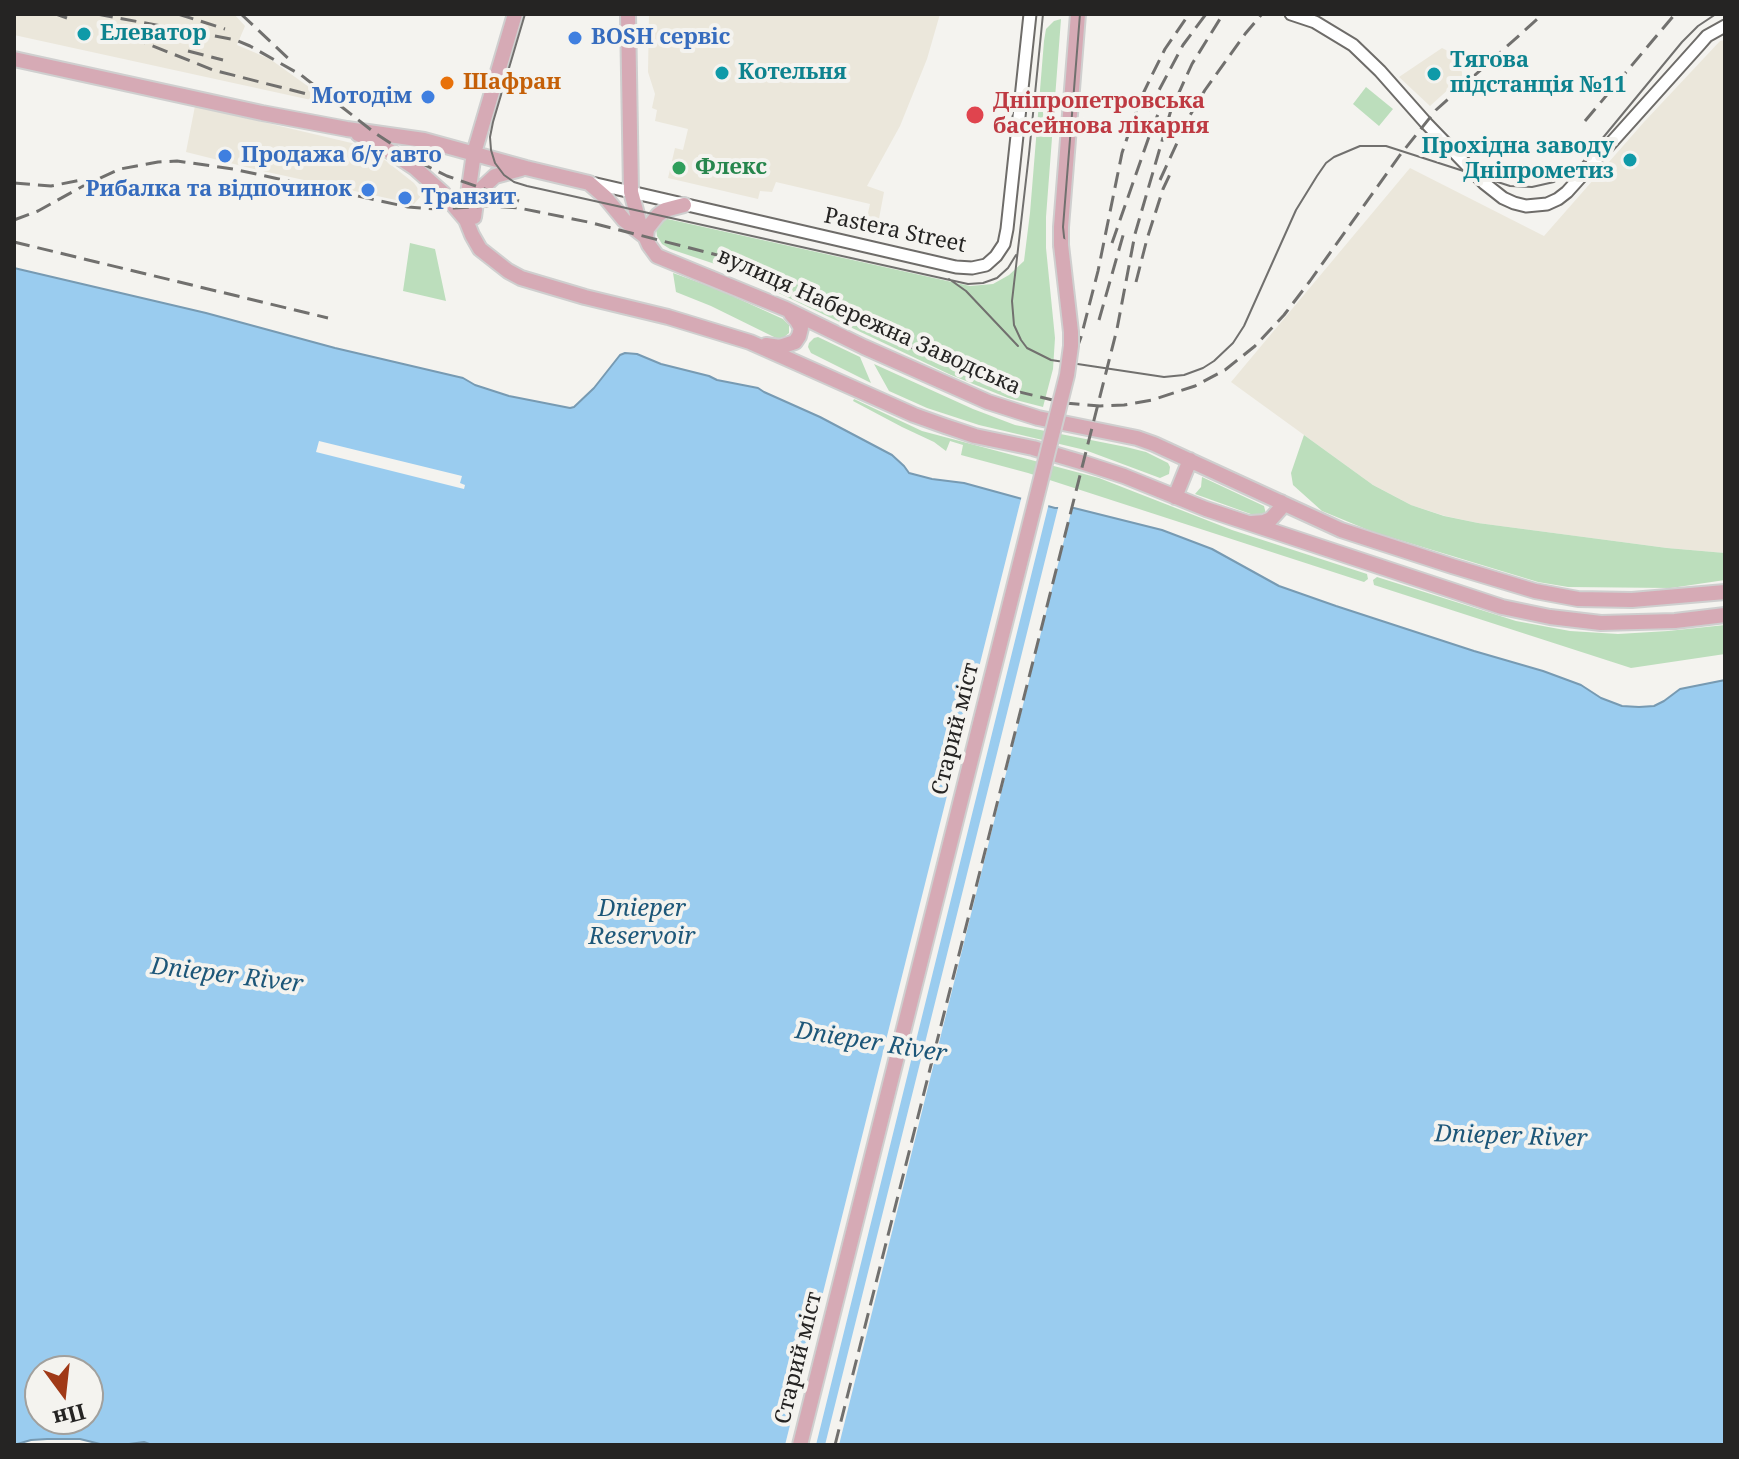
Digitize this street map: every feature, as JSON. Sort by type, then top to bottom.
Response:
[{"type":"main road","points":[[466,220],[474,153],[515,14]]},
{"type":"main road","points":[[628,14],[631,192],[646,238]]},
{"type":"main road","name":"Старий міст","points":[[800,1445],[1067,375],[1071,332],[1061,227],[1078,14]]},
{"type":"main road","points":[[14,59],[262,113],[424,140],[589,183]]},
{"type":"main road","points":[[347,129],[379,144],[415,168],[443,193],[466,220],[480,249],[521,278],[750,342],[945,426],[1084,463],[1248,524],[1488,602],[1528,613],[1601,623],[1675,621],[1725,615]]},
{"type":"main road","points":[[480,249],[474,218],[481,189],[502,173],[526,168]]},
{"type":"main road","name":"вулиця Набережна Заводська","points":[[589,183],[646,238],[657,256],[786,309],[988,402],[1038,418],[1137,438],[1341,530],[1494,579],[1578,599],[1632,600],[1725,592]]},
{"type":"main road","points":[[646,238],[647,229],[658,215],[684,205]]},
{"type":"main road","points":[[750,342],[780,347],[795,342],[801,328],[786,309]]},
{"type":"main road","points":[[1175,497],[1190,460]]},
{"type":"main road","points":[[1248,524],[1271,519],[1280,509],[1281,502]]},
{"type":"street","name":"Pastera Street","points":[[589,183],[956,267],[986,265],[1004,244],[1007,229],[1030,14]]},
{"type":"street","points":[[1291,14],[1315,22],[1353,45],[1484,183],[1503,198],[1526,206],[1547,204],[1567,192],[1707,36],[1725,26]]},
{"type":"shaded area","points":[[14,14],[234,14],[245,26],[237,45],[270,59],[334,105],[14,35]]},
{"type":"shaded area","points":[[649,14],[940,14],[927,59],[900,126],[867,186],[884,192],[878,224],[866,222],[870,204],[776,182],[772,192],[760,191],[758,199],[668,178],[675,148],[683,150],[688,129],[655,121],[657,110],[652,108],[655,94],[648,72]]},
{"type":"shaded area","points":[[1725,40],[1725,553],[1478,523],[1411,505],[1373,485],[1231,382],[1410,168],[1544,236],[1644,122],[1720,41]]},
{"type":"shaded area","points":[[1442,48],[1450,52],[1462,77],[1430,106],[1399,77]]},
{"type":"shaded area","points":[[195,106],[360,145],[376,153],[414,183],[420,197],[414,204],[186,152]]},
{"type":"green space","points":[[1061,19],[1046,217],[1055,338],[1053,369],[1043,407],[1008,398],[951,375],[747,278],[670,249],[657,236],[656,229],[663,218],[970,286],[993,284],[1024,261],[1044,41],[1046,29]]},
{"type":"green space","points":[[1366,87],[1393,109],[1379,126],[1353,104]]},
{"type":"green space","points":[[410,243],[435,249],[446,301],[403,291]]},
{"type":"green space","points":[[673,273],[783,319],[789,325],[789,333],[783,338],[776,338],[676,292]]},
{"type":"green space","points":[[818,337],[860,357],[871,383],[811,353],[809,343]]},
{"type":"green space","points":[[874,364],[1015,425],[1146,452],[1168,463],[1169,474],[1160,478],[1085,450],[979,425],[927,408],[889,391]]},
{"type":"green space","points":[[854,399],[922,431],[1099,478],[1232,530],[1367,574],[1368,579],[1364,582],[1028,473],[961,455],[963,445],[950,441],[946,451]]},
{"type":"green space","points":[[1304,435],[1373,485],[1411,505],[1478,523],[1725,553],[1725,580],[1671,588],[1568,587],[1538,582],[1373,532],[1322,511],[1293,485],[1291,473]]},
{"type":"green space","points":[[1202,477],[1264,506],[1266,514],[1259,517],[1195,494],[1201,487]]},
{"type":"green space","points":[[1377,577],[1516,621],[1570,631],[1618,634],[1725,625],[1725,654],[1631,668],[1374,585],[1373,580]]},
{"type":"water","name":"Dnieper Reservoir","points":[[14,268],[463,378],[509,396],[570,408],[594,388],[620,355],[637,354],[717,380],[758,388],[892,455],[909,473],[1162,530],[1212,549],[1279,586],[1543,671],[1581,685],[1601,698],[1622,706],[1654,706],[1680,689],[1725,680],[1725,1445],[152,1445],[144,1442],[100,1444],[80,1439],[31,1440],[14,1445]]},
{"type":"pier","points":[[319,441],[462,476],[460,483],[465,485],[464,489],[316,452]]},
{"type":"pier","points":[[1022,495],[1049,503],[816,1445],[785,1445]]},
{"type":"pier","points":[[1059,504],[1073,504],[839,1445],[825,1445]]},
{"type":"tram line","points":[[525,14],[490,137],[495,163],[514,182],[968,284],[997,278],[1016,255]]},
{"type":"tram line","points":[[1043,14],[1012,301],[1014,325],[1027,348],[1051,360],[1164,377],[1184,375],[1203,368],[1233,343],[1244,326],[1296,210],[1326,163],[1334,157],[1360,146],[1386,146],[1510,186],[1532,187],[1554,182],[1578,168],[1682,42],[1716,14]]},
{"type":"tram line","points":[[803,1445],[1071,366],[1074,331],[1063,227],[1080,14]]},
{"type":"tram line","points":[[949,279],[966,291],[1018,346]]},
{"type":"railway","points":[[56,14],[67,18]]},
{"type":"railway","points":[[97,14],[236,40],[250,46],[301,75],[375,133],[419,162],[447,176],[519,201]]},
{"type":"railway","points":[[178,14],[225,29]]},
{"type":"railway","points":[[241,14],[290,60]]},
{"type":"railway","points":[[801,1445],[1069,370],[1098,271],[1122,153],[1152,75],[1189,14]]},
{"type":"railway","points":[[1148,111],[1183,45],[1206,14]]},
{"type":"railway","points":[[835,1445],[1117,329],[1135,234],[1171,110],[1192,64],[1223,14]]},
{"type":"railway","points":[[1160,180],[1205,90],[1262,14]]},
{"type":"railway","points":[[14,220],[120,169],[177,161],[233,169],[408,207],[519,208],[729,258],[951,367],[1007,389],[1065,403],[1124,405],[1152,400],[1195,386],[1225,370],[1255,346],[1284,315],[1436,110],[1543,14]]},
{"type":"railway","points":[[1585,121],[1675,14]]},
{"type":"railway","points":[[108,28],[213,70],[307,94]]},
{"type":"railway","points":[[188,51],[223,60]]},
{"type":"railway","points":[[1112,243],[1164,100]]},
{"type":"railway","points":[[1136,282],[1147,239],[1171,172]]},
{"type":"railway","points":[[14,183],[51,186],[81,180]]},
{"type":"railway","points":[[1099,320],[1124,232]]},
{"type":"railway","points":[[14,242],[328,318]]},
{"type":"place","name":"Елеватор","points":[[84,34]]},
{"type":"place","name":"BOSH сервіс","points":[[575,38]]},
{"type":"place","name":"Котельня","points":[[722,73]]},
{"type":"place","name":"Тягова пiдстанцiя №11","points":[[1434,74]]},
{"type":"place","name":"Шафран","points":[[447,83]]},
{"type":"place","name":"Мотодім","points":[[428,97]]},
{"type":"place","name":"Дніпропетровська басейнова лікарня","points":[[975,115]]},
{"type":"place","name":"Продажа б/у авто","points":[[225,156]]},
{"type":"place","name":"Прохідна заводу Дніпрометиз","points":[[1630,160]]},
{"type":"place","name":"Флекс","points":[[679,168]]},
{"type":"place","name":"Рибалка та відпочинок","points":[[368,190]]},
{"type":"place","name":"Транзит","points":[[405,198]]},
{"type":"water label","name":"Dnieper River","points":[[227,976]]},
{"type":"water label","name":"Dnieper River","points":[[871,1043]]},
{"type":"water label","name":"Dnieper River","points":[[1511,1137]]}]
